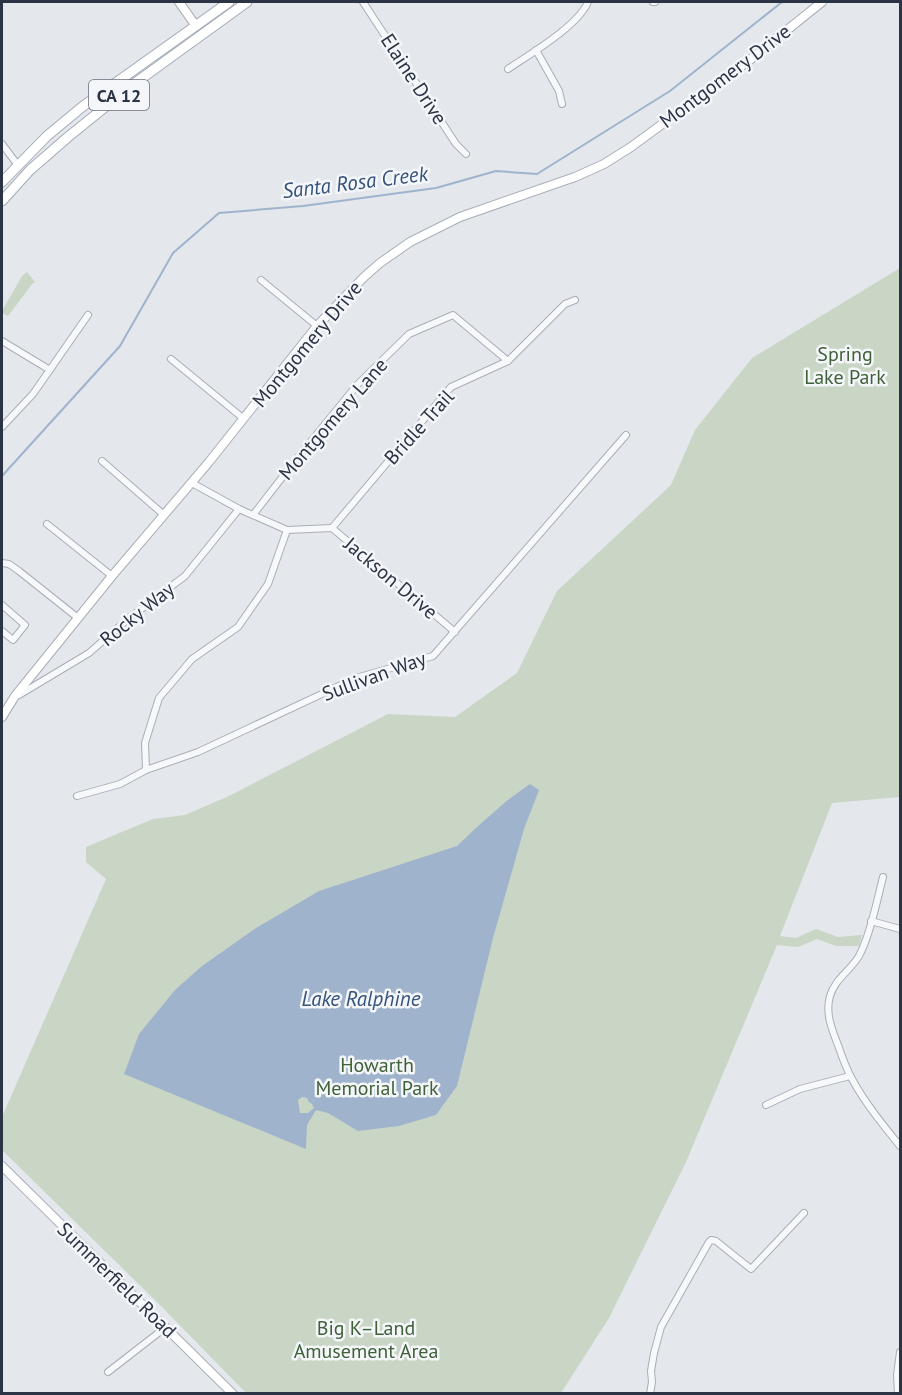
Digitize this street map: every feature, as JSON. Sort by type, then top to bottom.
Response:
[{"type":"main road","name":"CA 12","points":[[2,182],[17,164],[82,107],[229,2]]},
{"type":"main road","name":"CA 12","points":[[2,201],[30,170],[130,86],[247,2]]},
{"type":"main road","points":[[196,26],[203,34]]},
{"type":"street","points":[[179,2],[196,26]]},
{"type":"street","name":"Elaine Drive","points":[[363,2],[456,144],[466,154]]},
{"type":"street","points":[[508,69],[565,29],[588,2]]},
{"type":"street","name":"Montgomery Drive","points":[[2,717],[15,696],[112,576],[192,483],[317,326],[380,263],[410,242],[460,217],[575,177],[604,164],[631,147],[751,59],[822,2]]},
{"type":"street","points":[[536,50],[559,91],[562,104]]},
{"type":"street","points":[[2,144],[17,164]]},
{"type":"street","points":[[261,280],[317,326]]},
{"type":"street","name":"Bridle Trail","points":[[332,528],[451,387],[508,361],[565,304],[575,300]]},
{"type":"street","points":[[2,427],[33,394],[88,315]]},
{"type":"street","name":"Montgomery Lane","points":[[254,515],[357,385],[409,334],[453,315],[508,361]]},
{"type":"street","points":[[2,341],[50,370]]},
{"type":"street","points":[[171,359],[244,419]]},
{"type":"street","name":"Sullivan Way","points":[[77,796],[120,784],[146,770],[198,752],[356,678],[433,656],[626,435]]},
{"type":"street","points":[[102,461],[164,515]]},
{"type":"street","name":"Jackson Drive","points":[[192,483],[239,509],[287,530],[332,528],[455,632]]},
{"type":"street","name":"Rocky Way","points":[[15,696],[89,653],[128,619],[185,576],[239,509]]},
{"type":"street","points":[[47,524],[112,576]]},
{"type":"street","points":[[146,770],[145,743],[159,698],[192,659],[238,627],[268,584],[287,530]]},
{"type":"street","points":[[2,563],[9,564],[78,618]]},
{"type":"street","points":[[2,632],[13,640],[25,625],[3,609]]},
{"type":"street","points":[[883,877],[860,953],[854,964],[844,972],[833,988],[828,1016],[850,1076],[864,1099],[900,1146]]},
{"type":"street","points":[[871,921],[900,929]]},
{"type":"street","points":[[766,1105],[800,1089],[850,1076]]},
{"type":"street","name":"Summerfield Road","points":[[2,1166],[233,1394]]},
{"type":"street","points":[[650,1394],[651,1371],[661,1327],[709,1242],[716,1241],[751,1269],[804,1213]]},
{"type":"street","points":[[108,1372],[166,1327]]},
{"type":"street","points":[[898,1394],[897,1375],[900,1352]]},
{"type":"green space","name":"Howarth Memorial Park","points":[[900,268],[900,797],[832,803],[780,936],[796,938],[816,929],[838,937],[862,935],[859,946],[836,946],[817,939],[798,947],[777,945],[686,1162],[609,1318],[561,1393],[246,1393],[2,1150],[2,1117],[106,879],[86,862],[86,847],[153,819],[185,815],[229,796],[388,714],[455,717],[517,673],[557,591],[671,485],[695,430],[752,358]]},
{"type":"green space","points":[[27,272],[35,282],[8,316],[2,313],[22,276]]},
{"type":"water","name":"Lake Ralphine","points":[[530,784],[539,790],[524,829],[493,938],[457,1086],[436,1115],[399,1126],[358,1131],[328,1113],[316,1110],[307,1125],[306,1149],[124,1074],[139,1034],[175,990],[202,966],[256,928],[319,891],[457,846],[509,799]],"holes":[[[302,1097],[307,1098],[314,1108],[308,1113],[300,1113],[298,1100]]]},
{"type":"waterway","name":"Santa Rosa Creek","points":[[2,476],[120,346],[173,253],[219,213],[303,206],[436,188],[496,171],[537,174],[670,91],[782,2]]},
{"type":"park label","name":"Spring Lake Park","points":[[845,366]]},
{"type":"park label","name":"Big K–Land Amusement Area","points":[[366,1340]]}]
